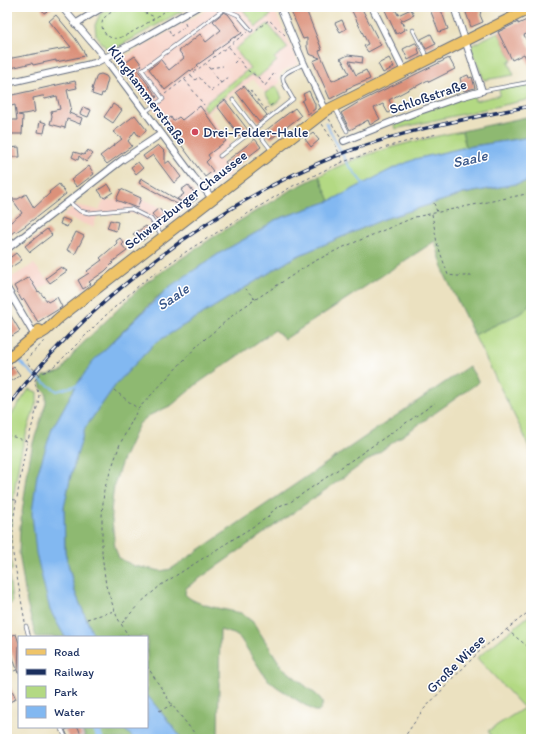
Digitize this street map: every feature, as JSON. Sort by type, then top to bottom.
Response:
[{"type":"main road","name":"Schwarzburger Chaussee","points":[[7,359],[35,336],[40,329],[48,323],[54,321],[273,151],[329,111],[526,9]]},
{"type":"street","name":"Klinghammerstraße","points":[[62,7],[105,58],[161,134],[212,198]]},
{"type":"street","points":[[75,24],[103,7]]},
{"type":"street","points":[[7,83],[84,66],[105,58],[197,7]]},
{"type":"street","points":[[280,7],[323,105],[329,111]]},
{"type":"street","points":[[372,7],[404,71]]},
{"type":"street","name":"Schloßstraße","points":[[344,141],[414,113],[482,91],[454,7]]},
{"type":"street","points":[[7,250],[122,160],[161,134]]},
{"type":"street","points":[[7,288],[35,336]]},
{"type":"lane","points":[[145,112],[163,99],[142,70],[224,9],[238,15],[251,30]]},
{"type":"lane","points":[[413,30],[428,59]]},
{"type":"lane","points":[[220,156],[293,99],[282,81],[282,77],[304,64]]},
{"type":"lane","points":[[482,91],[531,82]]},
{"type":"lane","points":[[233,100],[273,151]]},
{"type":"lane","points":[[329,111],[347,131]]},
{"type":"lane","points":[[69,202],[80,211],[89,213],[131,209],[151,218],[163,237]]},
{"type":"lane","points":[[26,626],[29,636]]},
{"type":"lane","points":[[61,728],[66,739]]},
{"type":"path","points":[[112,7],[114,11]]},
{"type":"path","points":[[155,17],[138,10],[121,7],[104,17],[102,24],[104,33],[109,38],[118,39],[129,34],[172,7]]},
{"type":"path","points":[[395,7],[407,30]]},
{"type":"path","points":[[168,28],[172,36],[186,26],[183,19]]},
{"type":"path","points":[[161,97],[251,30],[253,33],[269,20],[284,35],[291,32]]},
{"type":"path","points":[[229,46],[247,70],[258,77],[265,86],[275,72]]},
{"type":"path","points":[[234,63],[238,59]]},
{"type":"path","points":[[206,63],[221,83]]},
{"type":"path","points":[[209,68],[223,66]]},
{"type":"path","points":[[191,75],[195,80],[199,77],[211,91],[229,77]]},
{"type":"path","points":[[184,80],[204,104]]},
{"type":"path","points":[[250,90],[271,117]]},
{"type":"path","points":[[265,109],[272,104]]},
{"type":"path","points":[[329,111],[342,141],[344,141]]},
{"type":"path","points":[[321,122],[345,162]]},
{"type":"path","points":[[26,626],[13,554],[12,521],[27,441],[38,404],[39,395],[35,380],[40,374],[49,370],[60,361],[105,316],[144,282],[190,249],[291,187],[345,162],[393,145],[438,134]]},
{"type":"path","points":[[128,636],[115,611],[106,586],[102,554],[104,490],[120,444],[138,409],[198,345],[239,310],[313,262],[339,249],[415,217],[531,193]]},
{"type":"path","points":[[434,203],[437,212]]},
{"type":"path","points":[[431,214],[437,243],[448,275],[472,276]]},
{"type":"path","points":[[245,288],[256,299]]},
{"type":"path","points":[[40,374],[29,365],[27,361],[28,358],[49,337]]},
{"type":"path","points":[[114,390],[138,409]]},
{"type":"path","points":[[121,624],[139,604],[161,585],[268,517],[274,508],[289,503],[435,403]]},
{"type":"path","points":[[7,435],[27,441]]},
{"type":"path","points":[[7,499],[17,500]]},
{"type":"path","points":[[7,521],[12,521]]},
{"type":"path","points":[[7,525],[12,521]]},
{"type":"path","name":"Große Wiese","points":[[403,739],[423,710],[482,649],[531,610]]},
{"type":"path","points":[[87,619],[115,611]]},
{"type":"path","points":[[507,630],[531,649]]},
{"type":"path","points":[[148,668],[172,705],[199,739]]},
{"type":"path","points":[[159,711],[172,705]]},
{"type":"shaded area","points":[[212,7],[273,7],[299,64],[284,70],[279,79],[280,83],[265,93],[253,79],[208,113],[231,144],[217,156],[231,174],[213,187],[118,63],[119,60]]},
{"type":"shaded area","points":[[121,189],[178,215],[157,232],[148,221],[135,214],[115,212],[112,215],[98,214],[93,227],[62,216],[76,205],[99,210],[104,200],[116,200]]},
{"type":"shaded area","points":[[34,264],[49,283],[22,301],[10,278]]},
{"type":"shaded area","points":[[63,728],[81,728],[86,739],[68,739]]},
{"type":"green space","points":[[112,7],[189,7],[109,52],[96,35],[95,25],[100,14]]},
{"type":"green space","points":[[241,7],[265,7],[271,15],[256,27]]},
{"type":"green space","points":[[268,24],[288,48],[274,58],[277,61],[257,78],[252,74],[206,111],[202,106],[250,68],[235,49]]},
{"type":"green space","points":[[498,32],[512,60],[508,62],[514,75],[484,80],[471,49],[472,45]]},
{"type":"green space","points":[[531,83],[531,99],[395,129],[394,125],[409,116],[474,95],[475,101],[500,95],[499,89]]},
{"type":"green space","points":[[276,86],[282,98],[273,105],[265,93]]},
{"type":"green space","points":[[531,116],[531,137],[466,147],[462,131]]},
{"type":"green space","points":[[462,131],[466,147],[415,159],[388,171],[330,201],[319,176],[353,160],[389,148]]},
{"type":"green space","points":[[319,176],[330,201],[275,220],[193,271],[156,298],[93,361],[76,386],[52,429],[50,610],[64,636],[36,636],[27,604],[19,552],[20,527],[29,463],[33,443],[46,403],[46,393],[41,388],[40,382],[43,376],[61,372],[76,350],[145,283],[218,234],[289,191]]},
{"type":"green space","points":[[531,181],[531,302],[523,312],[474,335],[445,275],[435,241],[285,339],[275,330],[197,384],[172,405],[148,416],[139,424],[122,461],[114,485],[111,511],[115,548],[119,558],[134,566],[161,571],[171,569],[469,366],[479,382],[186,588],[185,594],[189,598],[203,604],[241,613],[253,622],[282,667],[318,696],[321,700],[322,707],[319,711],[314,711],[277,687],[266,678],[240,638],[234,634],[220,630],[218,739],[182,739],[148,696],[148,636],[94,636],[75,592],[65,552],[64,507],[71,475],[85,428],[117,383],[155,343],[295,257],[384,219],[463,194]]},
{"type":"green space","points":[[531,302],[531,453],[524,435],[474,335],[523,312]]},
{"type":"green space","points":[[29,389],[37,392],[37,400],[19,462],[12,516],[12,570],[7,572],[7,421]]},
{"type":"green space","points":[[9,575],[12,603],[7,605],[7,576]]},
{"type":"green space","points":[[531,614],[531,739],[493,739],[488,731],[524,708],[477,658]]},
{"type":"green space","points":[[81,728],[124,728],[134,739],[86,739]]},
{"type":"water","name":"Saale","points":[[531,137],[531,181],[463,194],[384,219],[295,257],[155,343],[117,383],[85,428],[71,475],[64,507],[65,552],[75,592],[94,636],[64,636],[50,610],[36,553],[32,513],[37,475],[52,429],[76,386],[93,361],[169,287],[220,253],[261,230],[275,220],[330,201],[388,171],[415,159],[467,147]]},
{"type":"water","points":[[148,696],[182,739],[134,739],[124,728],[148,728]]},
{"type":"building","points":[[41,7],[54,7],[44,13]]},
{"type":"building","points":[[289,7],[305,7],[322,50],[319,51],[332,81],[349,73],[340,59],[348,55],[363,57],[362,63],[349,61],[356,75],[366,70],[370,79],[346,89],[347,90],[330,99],[313,61],[320,58],[309,54],[307,38],[303,39]]},
{"type":"building","points":[[350,7],[361,7],[381,45],[368,52],[364,46],[368,44]]},
{"type":"building","points":[[394,7],[398,15],[411,9],[414,15],[401,21],[405,30],[396,34],[384,8]]},
{"type":"building","points":[[429,7],[440,7],[448,29],[439,32]]},
{"type":"building","points":[[464,7],[474,7],[481,11],[480,15],[483,22],[471,27]]},
{"type":"building","points":[[224,12],[228,14],[242,33],[213,52],[214,53],[197,65],[198,66],[191,71],[190,70],[165,90],[149,69],[161,60],[169,70],[184,58],[179,51],[200,34],[206,42],[221,30],[213,21]]},
{"type":"building","points":[[56,15],[75,38],[85,56],[56,62],[56,60],[33,65],[32,63],[7,69],[7,59],[71,47],[49,21]]},
{"type":"building","points":[[531,18],[531,32],[524,35],[531,49],[531,69],[524,54],[512,60],[498,32],[518,22],[518,24]]},
{"type":"building","points":[[342,20],[346,29],[340,32],[335,23]]},
{"type":"building","points":[[431,34],[436,44],[426,49],[421,39]]},
{"type":"building","points":[[415,43],[420,54],[408,60],[403,49]]},
{"type":"building","points":[[135,56],[142,65],[137,69],[157,97],[149,103],[121,66]]},
{"type":"building","points":[[389,58],[394,67],[383,73],[378,64]]},
{"type":"building","points":[[449,58],[455,69],[429,82],[428,80],[415,86],[389,100],[394,110],[388,113],[383,104],[374,108],[380,119],[370,125],[368,120],[350,130],[341,113],[359,102]]},
{"type":"building","points":[[101,74],[106,76],[108,79],[104,94],[102,93],[101,97],[92,94],[92,89],[97,75]]},
{"type":"building","points":[[468,75],[469,78],[472,77],[475,88],[464,91],[461,86],[460,78]]},
{"type":"building","points":[[75,81],[77,88],[67,90],[71,107],[69,113],[82,118],[80,124],[67,119],[65,128],[50,124],[52,116],[51,111],[60,109],[57,96],[45,99],[44,96],[42,96],[33,98],[35,112],[18,115],[23,116],[22,134],[7,134],[8,120],[17,120],[15,105],[11,106],[8,96]]},
{"type":"building","points":[[244,86],[267,115],[259,122],[236,92]]},
{"type":"building","points":[[309,91],[315,104],[315,109],[308,114],[302,101],[305,99],[303,94]]},
{"type":"building","points":[[225,100],[248,130],[240,136],[217,106]]},
{"type":"building","points":[[113,104],[122,110],[113,123],[104,117]]},
{"type":"building","name":"Drei-Felder-Halle","points":[[200,106],[226,141],[208,155],[210,158],[206,162],[213,171],[205,177],[164,122],[171,117],[173,121],[179,117],[182,120]]},
{"type":"building","points":[[83,107],[91,110],[88,117],[80,114]]},
{"type":"building","points":[[295,108],[301,116],[271,139],[265,131]]},
{"type":"building","points":[[135,115],[146,131],[139,137],[135,131],[128,141],[132,146],[107,164],[100,156],[122,139],[113,132]]},
{"type":"building","points":[[40,121],[46,123],[44,133],[38,132]]},
{"type":"building","points":[[313,133],[319,140],[311,147],[305,139]]},
{"type":"building","points":[[255,139],[261,147],[231,170],[225,162]]},
{"type":"building","points":[[158,145],[165,152],[165,164],[169,161],[181,177],[174,183],[153,155],[146,160],[143,156]]},
{"type":"building","points":[[19,147],[20,157],[10,157],[10,148]]},
{"type":"building","points":[[88,150],[93,154],[86,162],[79,156],[78,160],[72,157],[74,152],[84,155]]},
{"type":"building","points":[[138,162],[143,168],[136,174],[131,167]]},
{"type":"building","points":[[89,166],[94,174],[77,187],[71,180]]},
{"type":"building","points":[[141,178],[181,202],[179,205],[139,183]]},
{"type":"building","points":[[59,184],[66,194],[25,226],[7,237],[7,225],[22,213],[12,199],[18,199],[26,194],[34,208]]},
{"type":"building","points":[[108,184],[113,192],[104,198],[98,190]]},
{"type":"building","points":[[188,185],[197,196],[197,199],[188,205],[177,199],[184,194],[181,190]]},
{"type":"building","points":[[121,189],[141,198],[137,208],[116,200]]},
{"type":"building","points":[[159,208],[164,215],[157,220],[152,214]]},
{"type":"building","points":[[62,218],[70,221],[67,227],[60,224]]},
{"type":"building","points":[[110,220],[118,222],[116,231],[107,228]]},
{"type":"building","points":[[146,226],[152,233],[142,241],[139,237],[137,239],[133,234]]},
{"type":"building","points":[[47,229],[52,235],[30,252],[25,246]]},
{"type":"building","points":[[76,232],[84,236],[75,254],[67,250]]},
{"type":"building","points":[[120,238],[124,243],[122,245],[127,251],[112,262],[113,263],[105,271],[89,282],[91,284],[83,289],[78,280],[89,273],[87,271],[102,260],[100,258],[117,243],[116,241]]},
{"type":"building","points":[[16,253],[22,260],[10,268],[7,260]]},
{"type":"building","points":[[61,267],[67,271],[50,283],[46,278]]},
{"type":"building","points":[[29,277],[38,292],[39,291],[48,302],[57,297],[62,307],[38,322],[24,299],[22,301],[14,286]]},
{"type":"building","points":[[7,309],[20,331],[12,336],[7,327]]},
{"type":"building","points":[[14,367],[20,375],[12,381],[7,375],[7,372]]},
{"type":"building","points":[[16,634],[18,640],[18,673],[7,639],[7,637]]},
{"type":"building","points":[[7,679],[16,699],[7,703]]},
{"type":"building","points":[[78,728],[81,735],[69,739],[65,730]]},
{"type":"waterway","points":[[326,123],[347,163],[364,185]]},
{"type":"waterway","points":[[15,357],[36,377],[57,391],[78,385]]},
{"type":"waterway","points":[[96,728],[100,739]]},
{"type":"railway","points":[[7,408],[55,349],[110,297],[172,248],[244,201],[294,174],[369,144],[438,125],[531,106]]},
{"type":"place","name":"Drei-Felder-Halle","points":[[195,132]]}]
